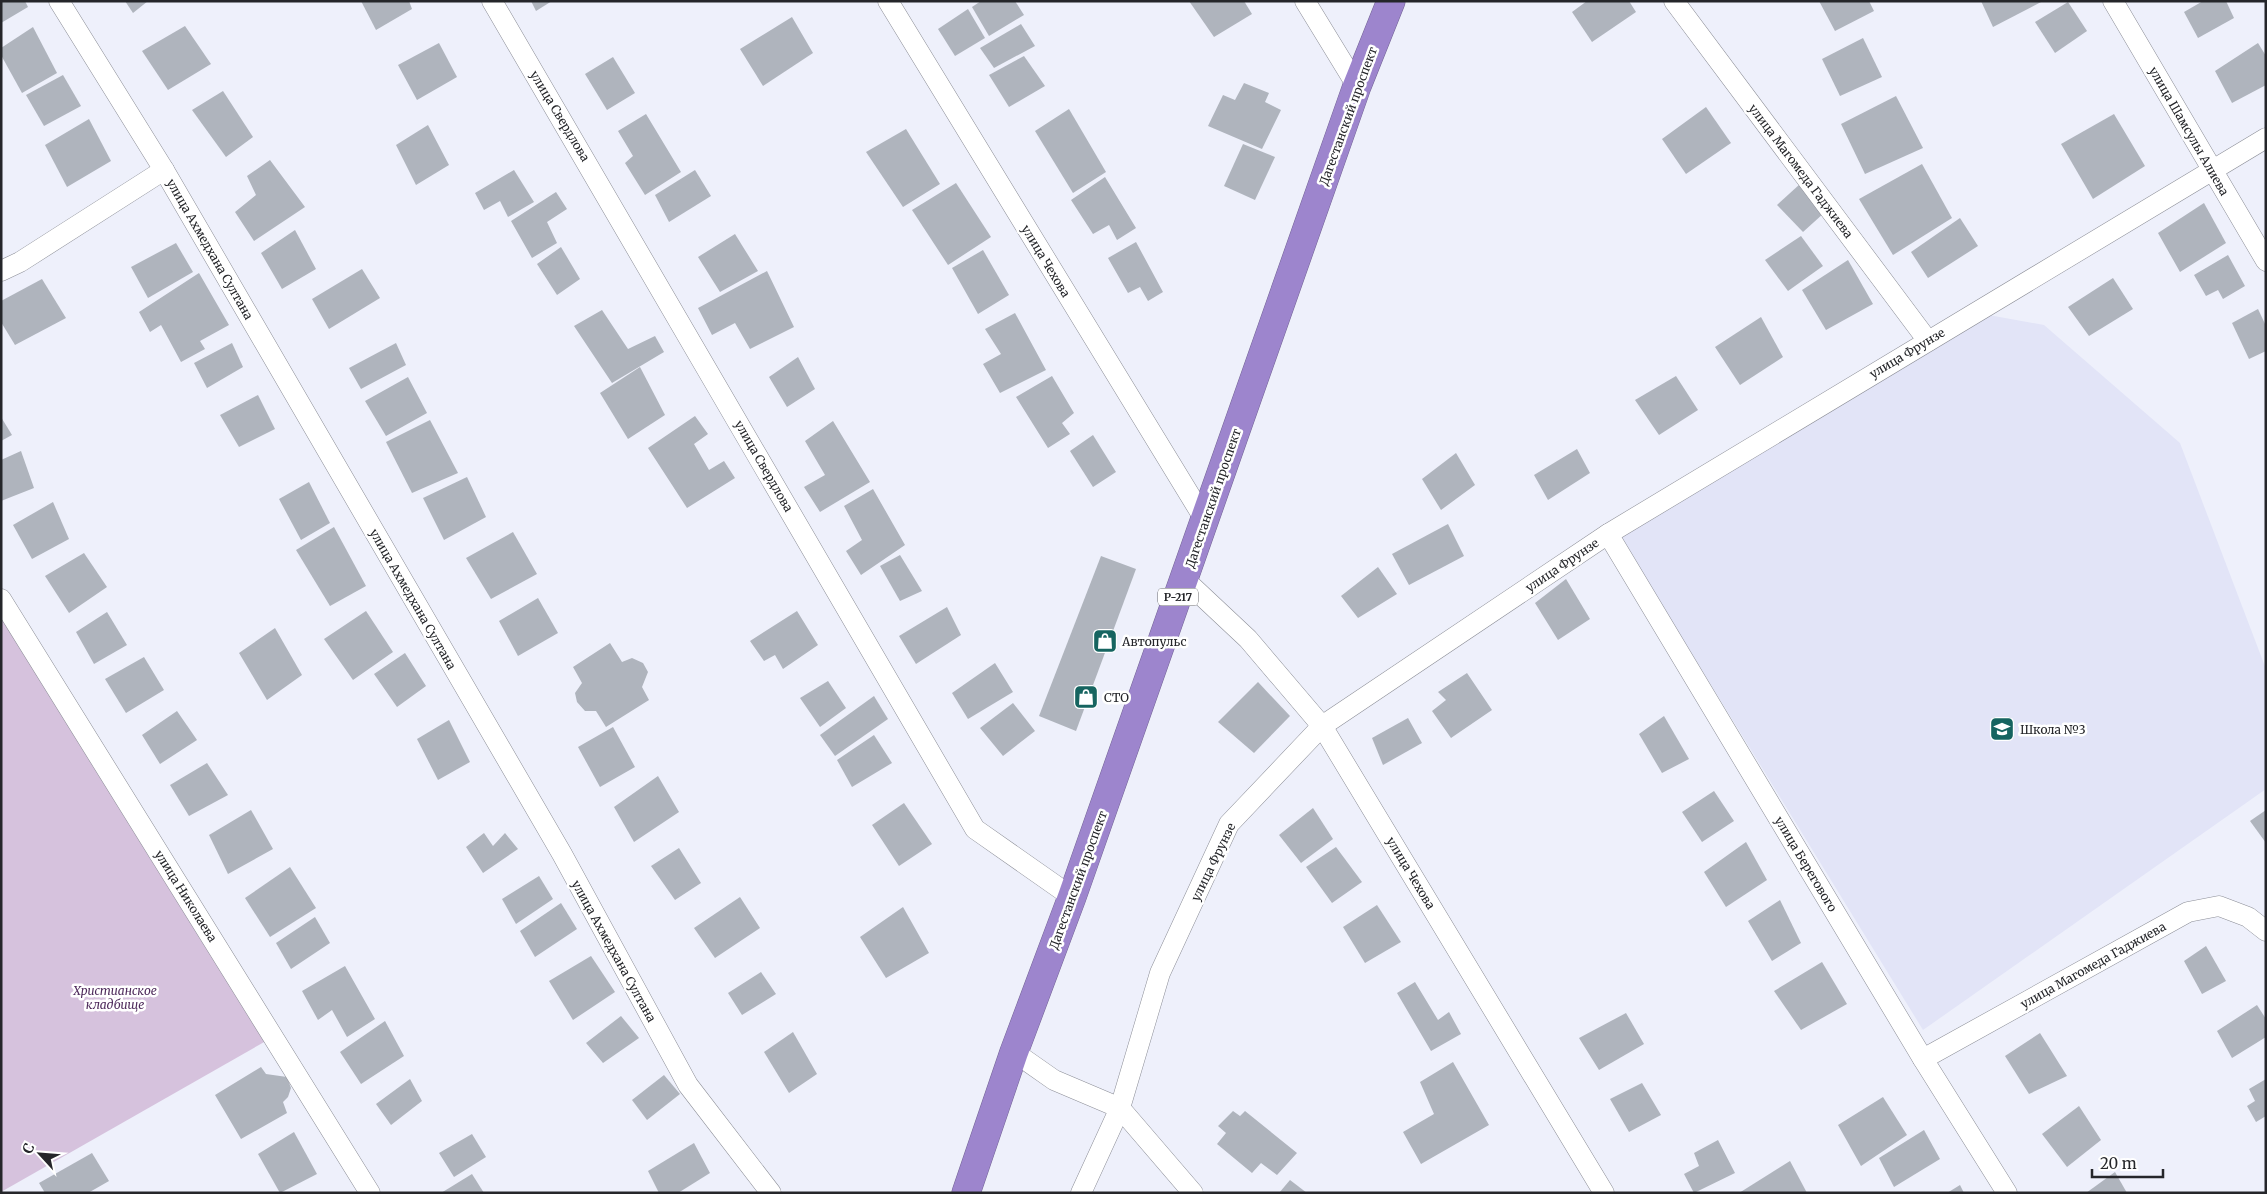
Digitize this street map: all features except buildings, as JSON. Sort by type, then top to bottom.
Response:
[{"type":"highway","name":"Дагестанский проспект","points":[[966,1193],[1014,1052],[1072,897],[1358,86],[1390,1]]},
{"type":"street","name":"улица Ахмедхана Султана","points":[[59,1],[164,170],[562,854],[688,1085],[771,1193]]},
{"type":"street","name":"улица Свердлова","points":[[492,1],[975,829],[1072,897]]},
{"type":"street","name":"улица Чехова","points":[[888,1],[1205,520]]},
{"type":"street","points":[[1305,1],[1358,86]]},
{"type":"street","name":"улица Магомеда Гаджиева","points":[[1674,1],[1928,341]]},
{"type":"street","name":"улица Шамсулы Алиева","points":[[2113,1],[2266,261]]},
{"type":"street","name":"улица Фрунзе","points":[[1081,1193],[1120,1108],[1160,973],[1229,824],[1322,726],[1608,534],[2266,138]]},
{"type":"street","points":[[1,271],[20,262],[164,170]]},
{"type":"street","name":"улица Берегового","points":[[1608,534],[1923,1059],[2006,1193]]},
{"type":"street","name":"улица Чехова","points":[[1184,579],[1248,639],[1322,726],[1604,1193]]},
{"type":"street","name":"улица Николаева","points":[[1,599],[370,1193]]},
{"type":"street","name":"улица Магомеда Гаджиева","points":[[1923,1059],[2188,912],[2219,906],[2248,917],[2266,930]]},
{"type":"street","points":[[1014,1052],[1054,1080],[1120,1108],[1193,1193]]},
{"type":"shaded area","name":"Школа №3","points":[[1961,310],[2044,325],[2180,443],[2266,669],[2266,789],[1923,1030],[1619,535]]},
{"type":"green space","name":"Христианское кладбище","points":[[1,599],[273,1037],[1,1192]]},
{"type":"place","name":"Автопульс","points":[[1105,641]]},
{"type":"place","name":"СТО","points":[[1086,697]]},
{"type":"place","name":"Школа №3","points":[[2002,729]]}]
